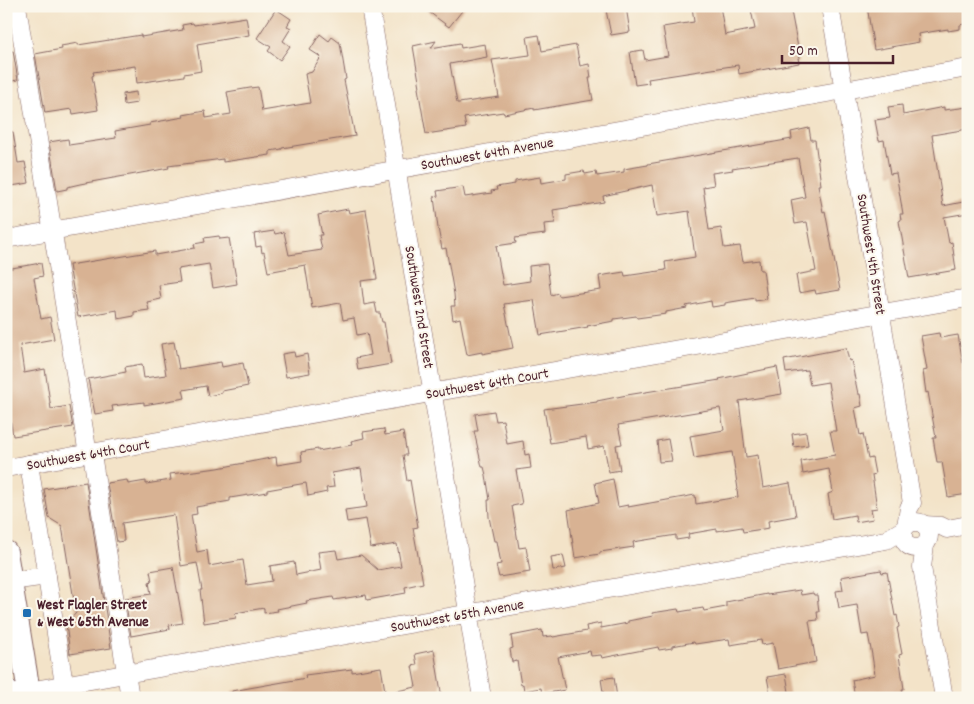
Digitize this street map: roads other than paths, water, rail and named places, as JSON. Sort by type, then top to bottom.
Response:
[{"type":"main road","points":[[6,552],[11,581],[14,695]]},
{"type":"street","points":[[17,6],[130,698]]},
{"type":"street","name":"Southwest 2nd Street","points":[[370,6],[482,698]]},
{"type":"street","name":"Southwest 4th Street","points":[[830,6],[912,503],[909,508],[922,567],[944,698]]},
{"type":"street","name":"Southwest 64th Avenue","points":[[6,239],[968,68]]},
{"type":"street","name":"Southwest 64th Court","points":[[6,468],[968,298]]},
{"type":"street","points":[[29,464],[64,684]]},
{"type":"street","name":"Southwest 65th Avenue","points":[[14,695],[64,684],[886,540],[890,542],[942,526],[947,529],[968,525]]},
{"type":"street","points":[[11,581],[47,576]]},
{"type":"place","name":"West Flagler Street & West 65th Avenue","points":[[27,613]]}]
